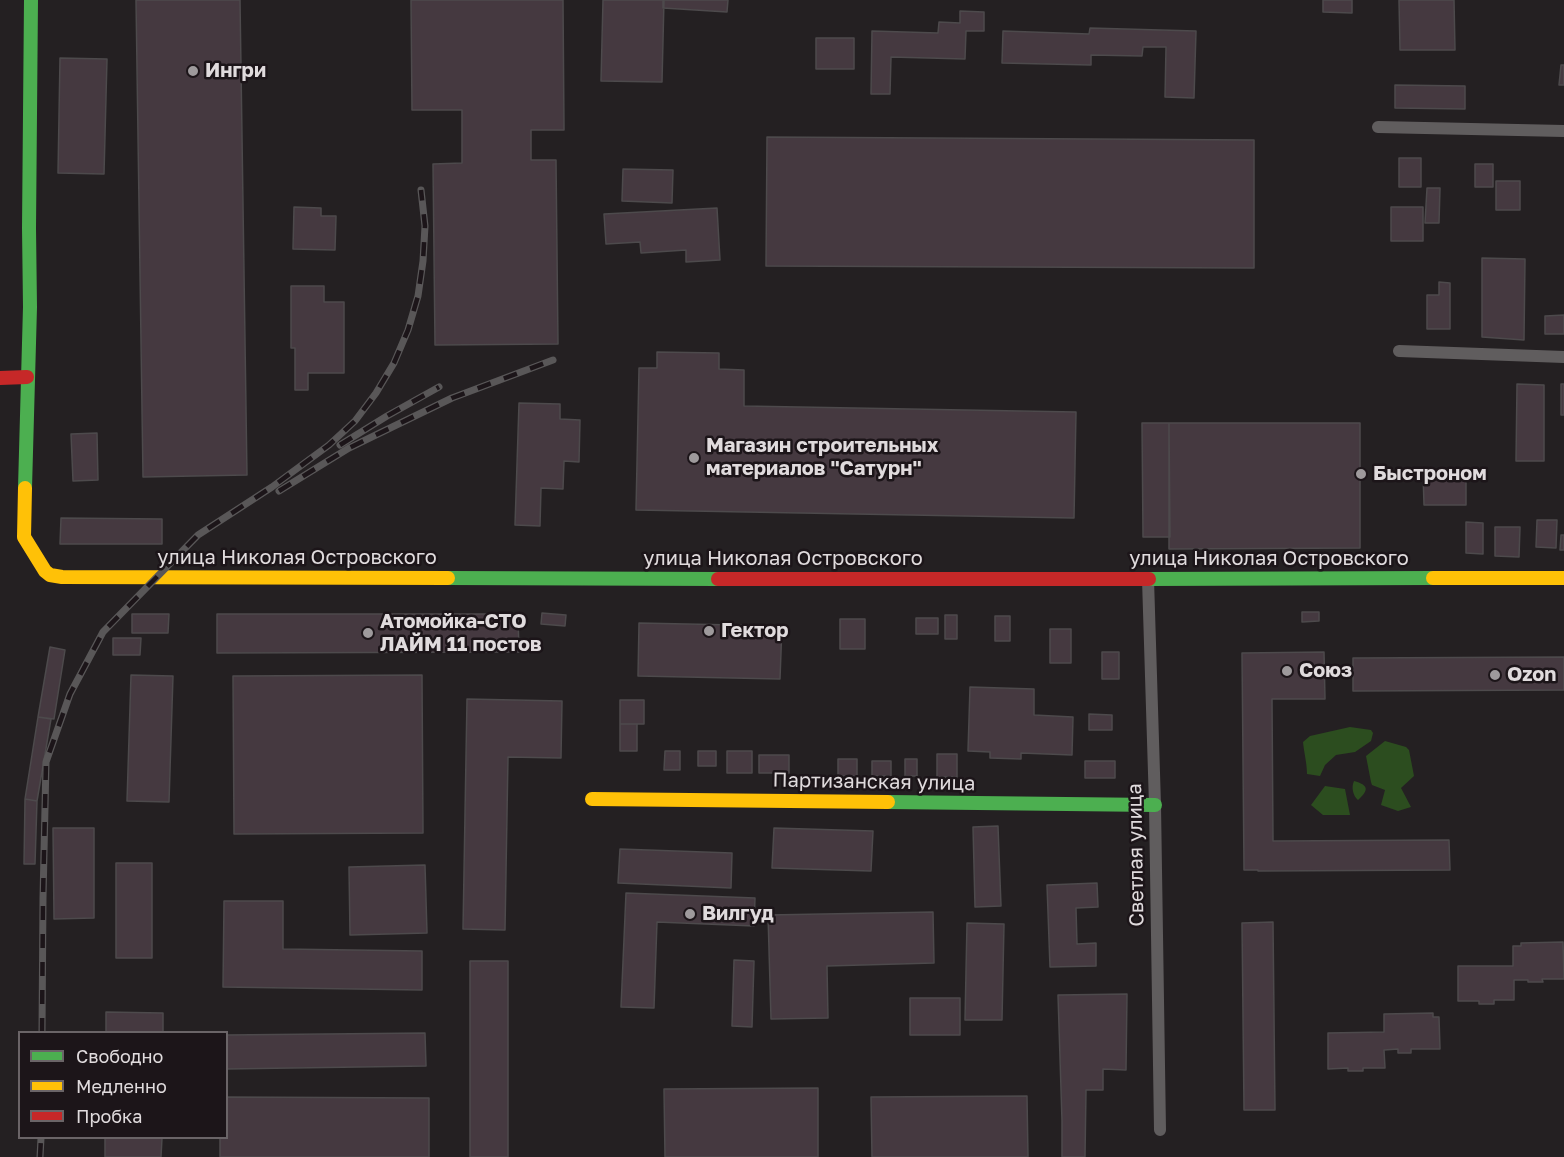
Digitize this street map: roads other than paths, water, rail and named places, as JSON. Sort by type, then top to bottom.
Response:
[{"type":"street","points":[[0,378],[27,377],[30,307],[31,0]]},
{"type":"street","points":[[1378,127],[1564,131]]},
{"type":"street","points":[[1399,351],[1564,357]]},
{"type":"street","name":"улица Николая Островского","points":[[27,377],[24,537],[39,567],[48,574],[62,577],[1564,578]]},
{"type":"street","name":"Светлая улица","points":[[1148,579],[1155,805],[1160,1130]]},
{"type":"street","name":"Партизанская улица","points":[[592,799],[1155,805]]},
{"type":"railway","points":[[42,1031],[46,762],[70,694],[103,632],[198,535],[272,487],[329,445],[355,421],[376,393],[394,363],[408,330],[418,296],[425,226],[421,190]]},
{"type":"railway","points":[[279,491],[349,448],[452,398],[553,360]]},
{"type":"railway","points":[[340,445],[439,387]]},
{"type":"railway","points":[[40,1157],[41,1139]]},
{"type":"place","name":"Ингри","points":[[193,71]]},
{"type":"place","name":"Магазин строительных материалов \"Сатурн\"","points":[[694,458]]},
{"type":"place","name":"Быстроном","points":[[1361,474]]},
{"type":"place","name":"Гектор","points":[[709,631]]},
{"type":"place","name":"Атомойка-СТО ЛАЙМ 11 постов","points":[[368,633]]},
{"type":"place","name":"Союз","points":[[1287,671]]},
{"type":"place","name":"Ozon","points":[[1495,675]]},
{"type":"place","name":"Вилгуд","points":[[690,914]]}]
